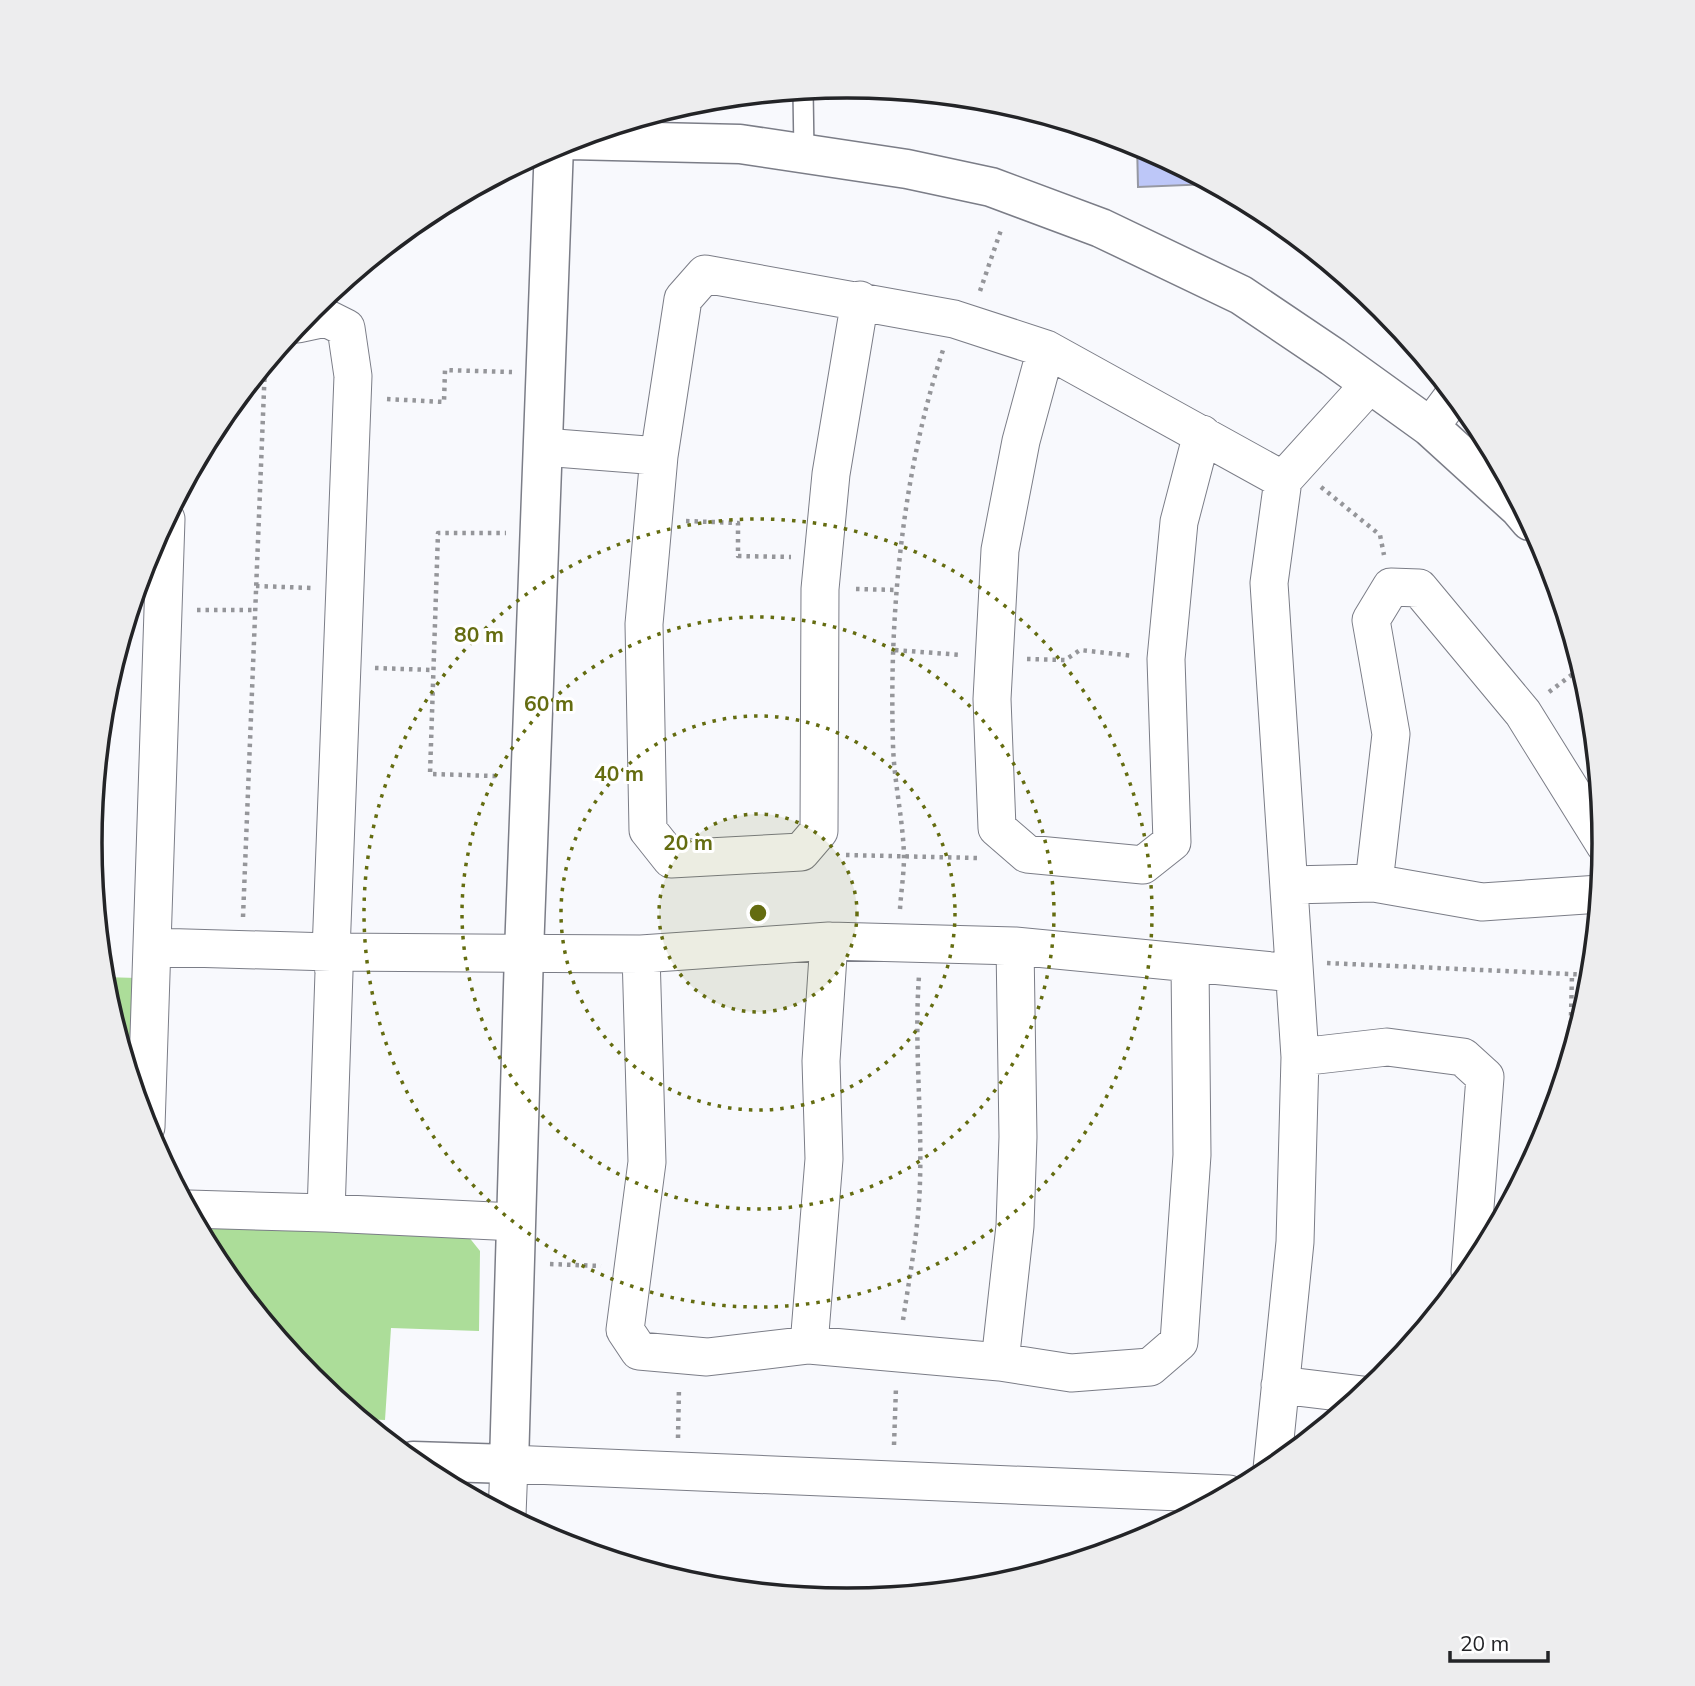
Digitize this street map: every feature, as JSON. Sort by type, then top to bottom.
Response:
[{"type":"street","points":[[601,141],[740,144],[907,169],[991,187],[1101,229],[1241,295],[1430,427],[1508,498]]},
{"type":"street","points":[[507,1505],[524,953],[554,158]]},
{"type":"street","points":[[860,300],[831,474],[822,573],[819,831],[801,852],[671,859],[648,830],[644,624],[659,456],[683,299],[705,274],[860,300],[962,322],[1046,349],[1202,434],[1290,473]]},
{"type":"street","points":[[317,320],[326,318],[346,328],[353,376],[331,952],[334,972],[326,1213]]},
{"type":"street","points":[[1046,349],[1021,440],[1000,550],[992,699],[997,828],[1027,854],[1143,865],[1172,842],[1166,659],[1179,522],[1202,434]]},
{"type":"street","points":[[1274,1453],[1295,1242],[1300,1058],[1269,583],[1290,473],[1370,384]]},
{"type":"street","points":[[1430,427],[1448,402]]},
{"type":"street","points":[[543,447],[659,456]]},
{"type":"street","points":[[147,1096],[165,544]]},
{"type":"street","points":[[1374,883],[1391,734],[1371,620],[1391,587],[1419,588],[1523,713],[1592,823]]},
{"type":"street","points":[[1290,885],[1374,883],[1482,902],[1591,895]]},
{"type":"street","points":[[153,947],[331,952],[641,954],[829,941],[910,932],[1190,964],[1293,967]]},
{"type":"street","points":[[809,1345],[824,1159],[821,1060],[829,941]]},
{"type":"street","points":[[1000,1362],[1015,1226],[1018,1137],[1015,946]]},
{"type":"street","points":[[641,954],[647,1162],[625,1330],[639,1351],[707,1357],[809,1345],[1000,1362],[1070,1373],[1150,1367],[1179,1342],[1192,1154],[1190,964]]},
{"type":"street","points":[[1300,1058],[1387,1047],[1463,1057],[1485,1077],[1472,1250]]},
{"type":"street","points":[[199,1209],[516,1222]]},
{"type":"street","points":[[1280,1385],[1349,1393]]},
{"type":"street","points":[[434,1462],[1210,1493]]},
{"type":"lane","points":[[803,100],[804,153]]},
{"type":"path","points":[[893,1480],[897,1353],[912,1263],[920,1183],[916,1019],[893,746],[897,590],[908,495],[925,408],[1002,226]]},
{"type":"path","points":[[352,397],[444,402],[445,369],[523,373]]},
{"type":"path","points":[[242,949],[264,379]]},
{"type":"path","points":[[1290,473],[1380,535],[1391,587]]},
{"type":"path","points":[[654,520],[738,523],[738,556],[897,590]]},
{"type":"path","points":[[508,776],[430,775],[438,533],[518,533]]},
{"type":"path","points":[[256,586],[345,589]]},
{"type":"path","points":[[163,609],[255,610]]},
{"type":"path","points":[[895,650],[994,658],[1065,660],[1080,650],[1166,659]]},
{"type":"path","points":[[342,666],[433,670]]},
{"type":"path","points":[[801,852],[997,858],[1010,840]]},
{"type":"path","points":[[1293,967],[1580,974]]},
{"type":"path","points":[[1571,1019],[1572,974]]},
{"type":"path","points":[[541,1264],[633,1267]]},
{"type":"path","points":[[677,1471],[680,1355]]},
{"type":"green space","points":[[115,977],[137,978],[134,1056]]},
{"type":"green space","points":[[206,1221],[464,1231],[480,1251],[479,1331],[391,1328],[385,1420],[376,1420],[356,1403],[287,1334],[256,1297]]},
{"type":"building","points":[[1137,157],[1195,185],[1138,187]]}]
